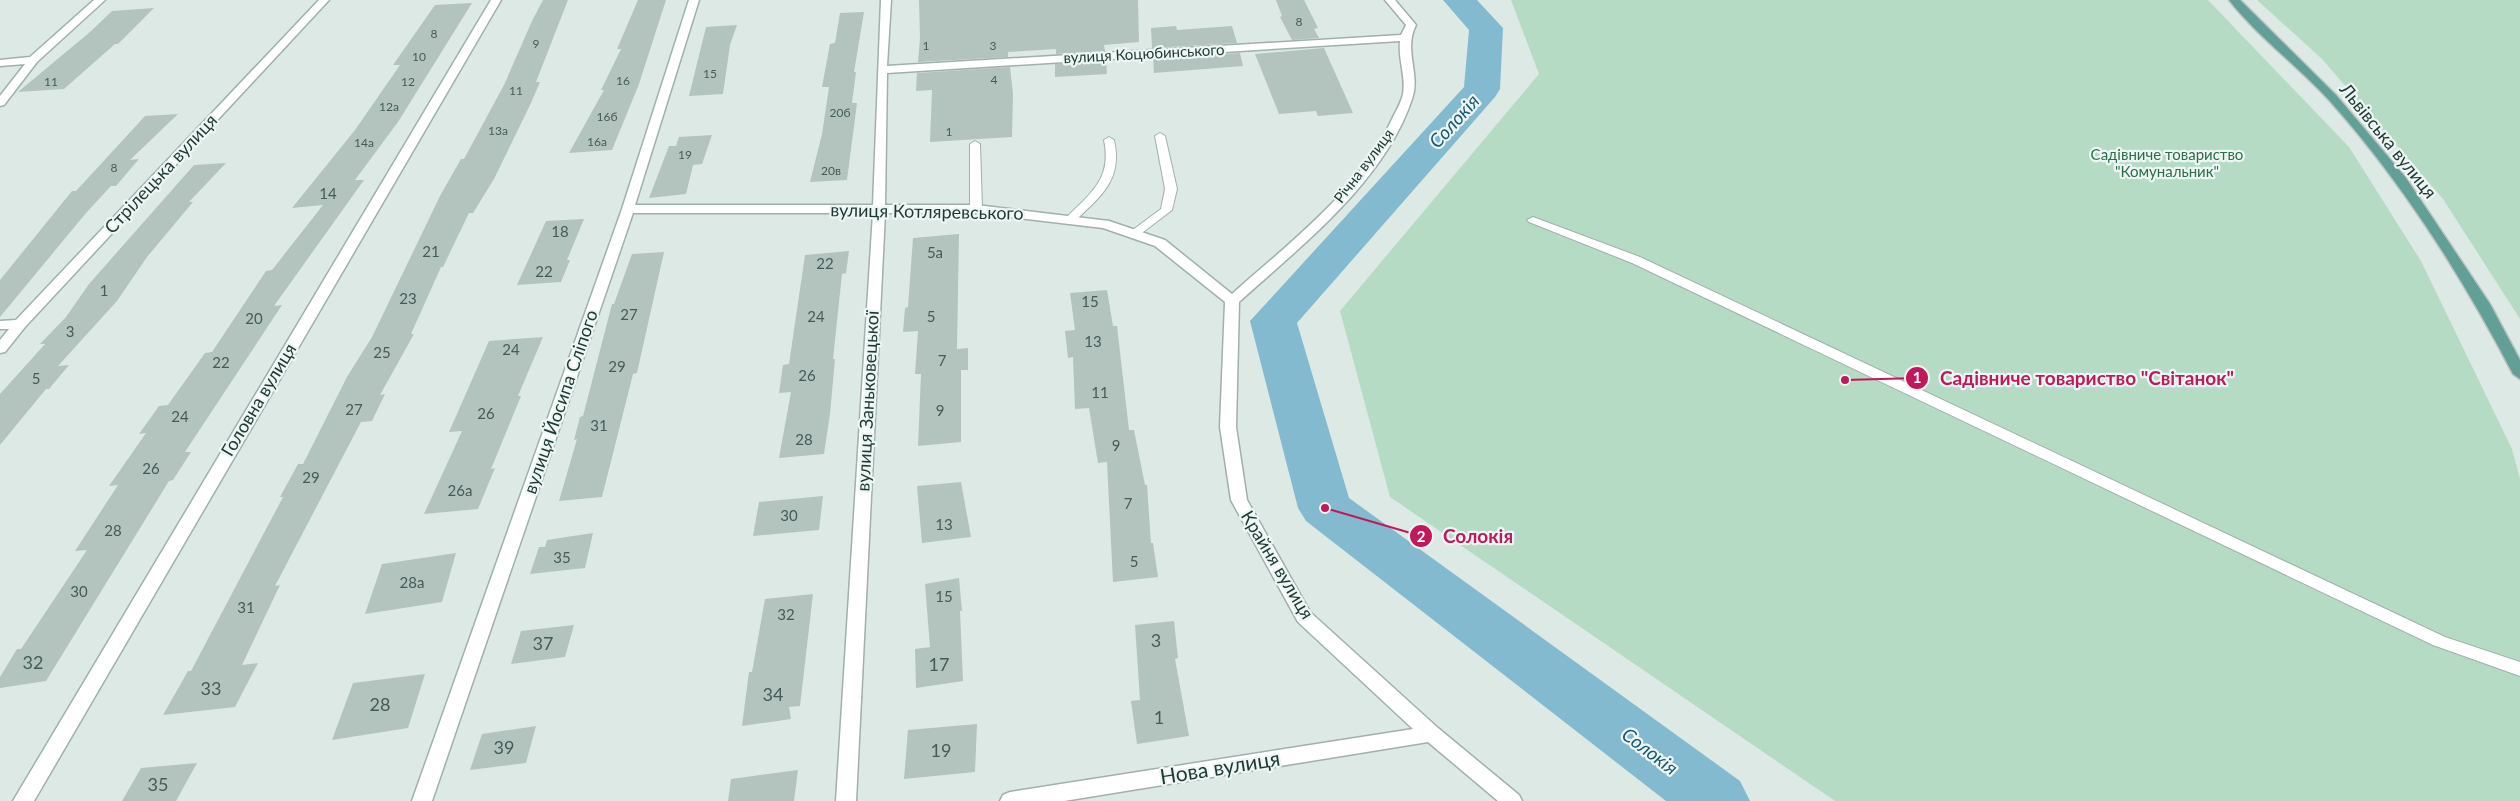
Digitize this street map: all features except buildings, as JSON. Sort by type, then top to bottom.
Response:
[{"type":"main road","name":"Львівська вулиця","points":[[2234,0],[2332,97],[2402,181],[2483,304],[2520,374]]},
{"type":"street","points":[[0,103],[33,60],[100,0]]},
{"type":"street","name":"Стрілецька вулиця","points":[[0,349],[20,324],[324,0]]},
{"type":"street","name":"Головна вулиця","points":[[23,801],[496,0]]},
{"type":"street","name":"вулиця Йосипа Сліпого","points":[[422,801],[628,208],[694,0]]},
{"type":"street","name":"вулиця Заньковецької","points":[[846,801],[879,209],[882,70],[886,0]]},
{"type":"street","name":"Річна вулиця","points":[[1232,301],[1322,219],[1359,178],[1386,141],[1408,97],[1405,38],[1411,25],[1390,0]]},
{"type":"street","name":"вулиця Коцюбинського","points":[[882,70],[1405,38]]},
{"type":"street","points":[[0,63],[33,60]]},
{"type":"street","name":"вулиця Котляревського","points":[[628,208],[976,209],[1105,224],[1160,243],[1232,301]]},
{"type":"street","name":"Крайня вулиця","points":[[1232,301],[1228,427],[1239,500],[1304,617],[1431,734],[1512,801]]},
{"type":"street","points":[[0,325],[20,324]]},
{"type":"street","name":"Нова вулиця","points":[[1010,801],[1431,734]]},
{"type":"lane","points":[[1134,234],[1166,210],[1171,189],[1160,136]]},
{"type":"lane","points":[[1071,220],[1102,189],[1113,158],[1109,140]]},
{"type":"lane","points":[[975,144],[976,209]]},
{"type":"lane","points":[[1533,220],[1636,260],[2438,641],[2520,669]]},
{"type":"green space","name":"Садівниче товариство \"Комунальник\"","points":[[1511,0],[2208,0],[2349,147],[2421,261],[2512,449],[2520,479],[2520,801],[1835,801],[1390,497],[1340,311],[1539,74]]},
{"type":"green space","points":[[2257,0],[2520,0],[2520,319],[2443,199],[2322,59]]},
{"type":"waterway","name":"Солокія","points":[[1459,0],[1486,28],[1482,89],[1273,321],[1325,508],[1716,801]]},
{"type":"place","name":"Садівниче товариство \"Світанок\"","points":[[1845,380]]},
{"type":"place","name":"Солокія","points":[[1325,508]]}]
